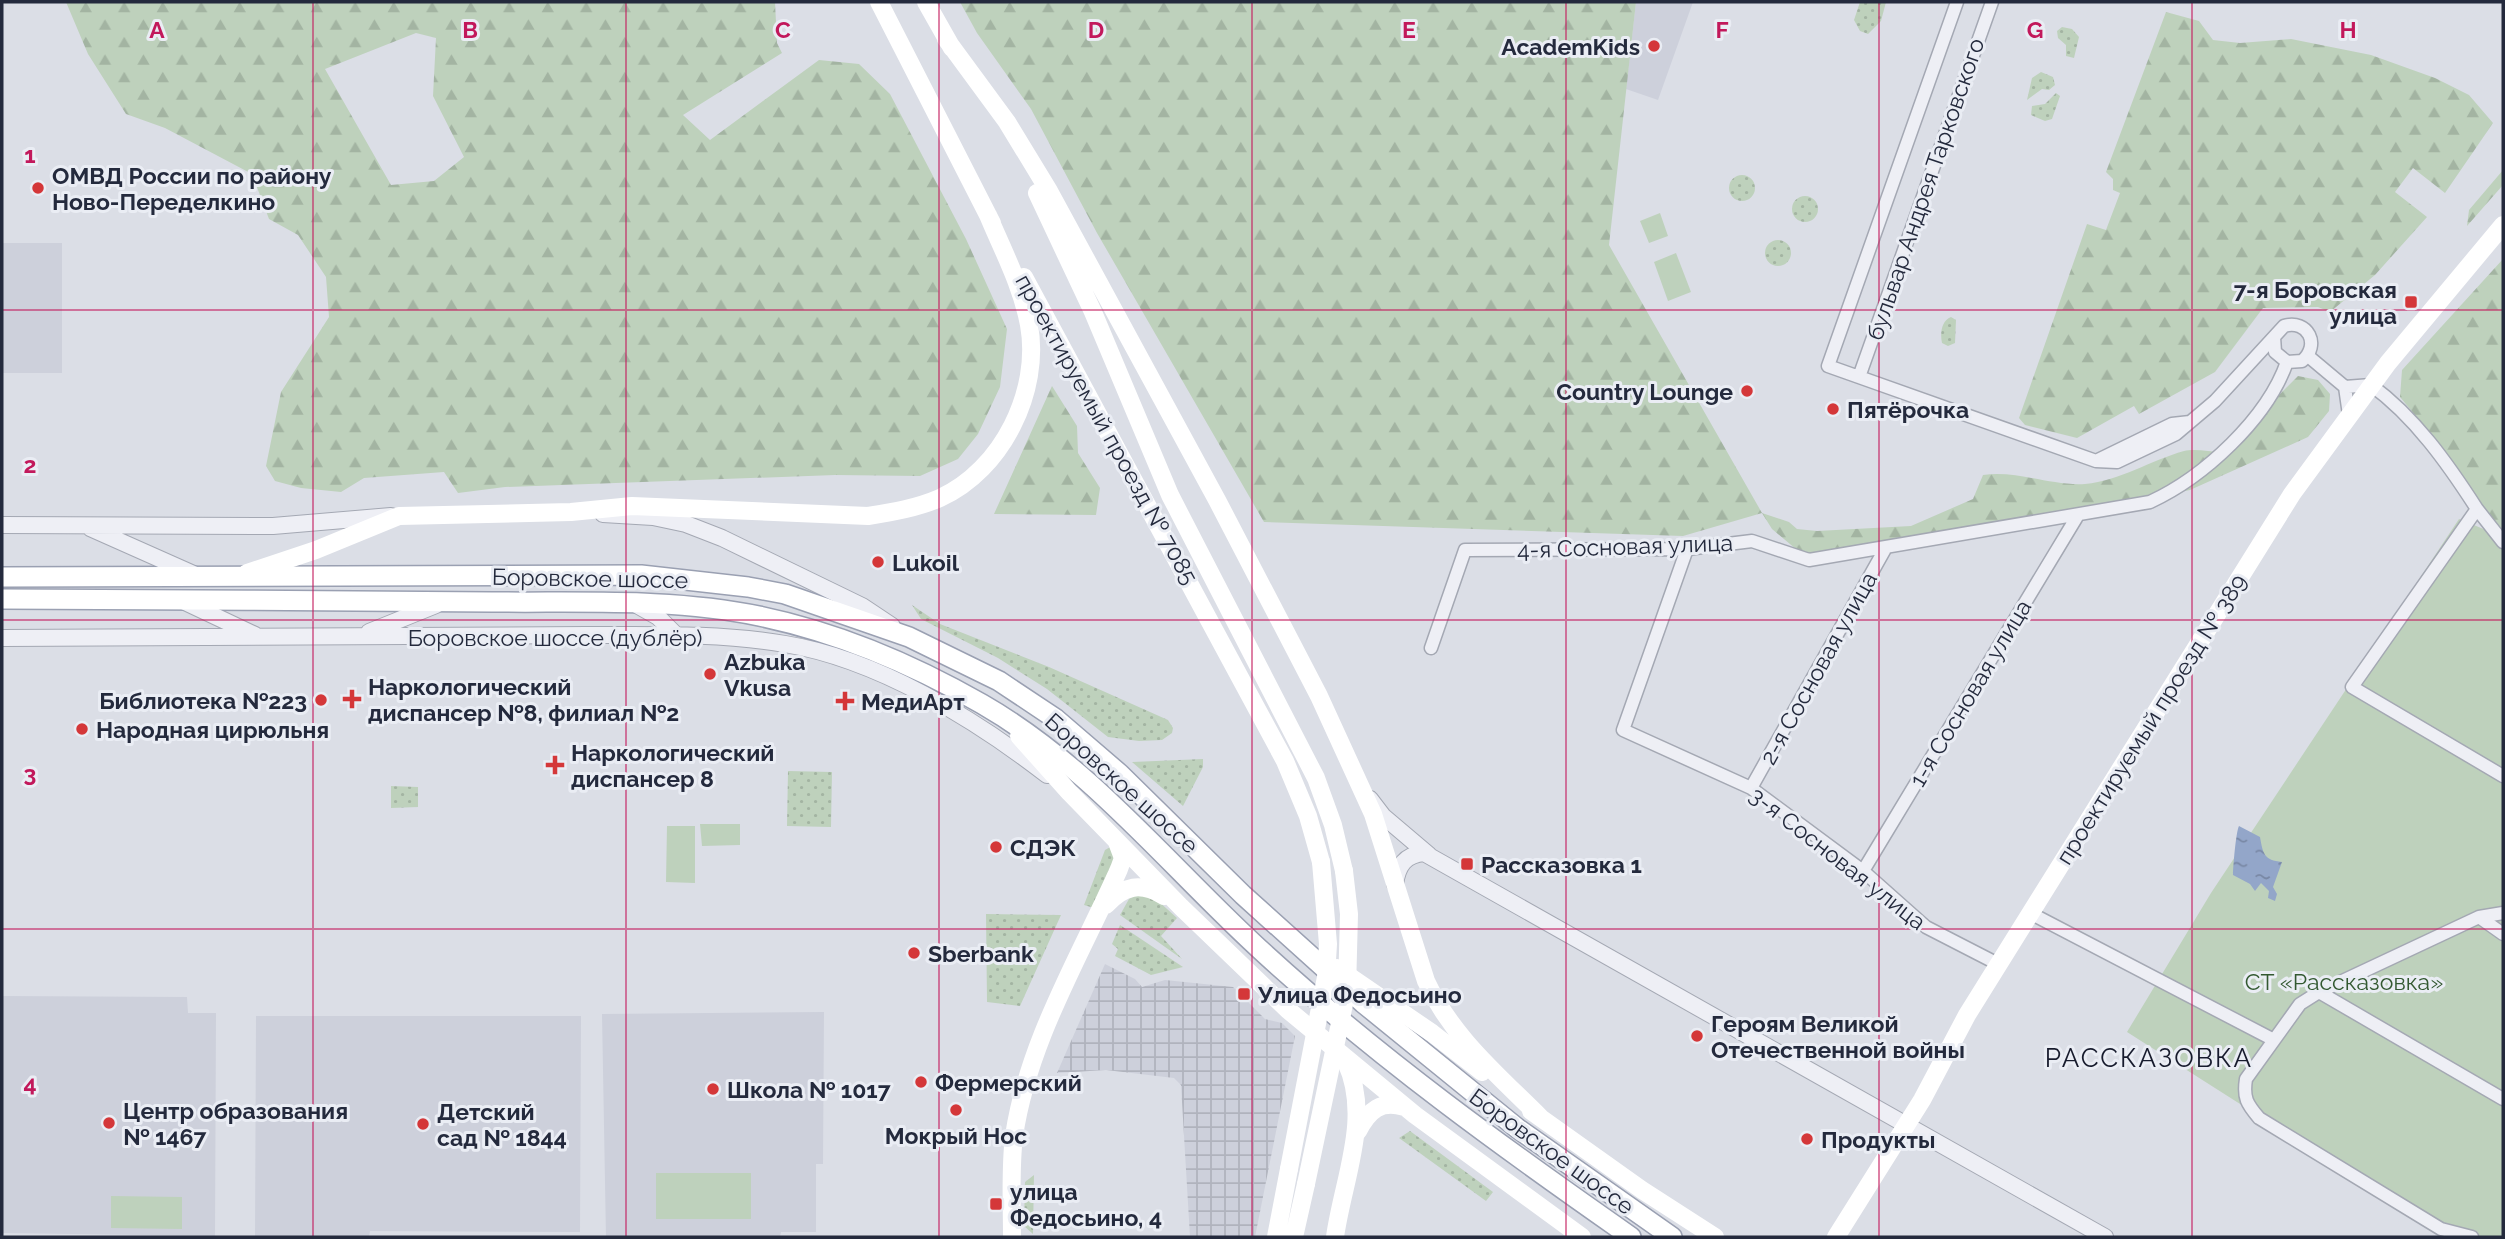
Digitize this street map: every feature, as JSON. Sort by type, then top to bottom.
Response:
[{"type":"main road","name":"проектируемый проезд № 7085","points":[[879,2],[988,215],[1053,329],[1256,704],[1308,816],[1321,862],[1328,944],[1326,977],[1276,1237]]},
{"type":"main road","name":"проектируемый проезд № 7085","points":[[926,2],[1031,181],[1062,242],[1170,495],[1316,778],[1333,825],[1349,914],[1348,990],[1294,1237]]},
{"type":"main road","points":[[946,38],[1007,122],[1049,191],[1320,696],[1360,783],[1426,981],[1438,1007],[1456,1033],[1541,1118]]},
{"type":"main road","points":[[230,578],[277,565],[399,516],[571,512],[632,506],[868,516],[906,510],[942,498],[970,479],[995,454],[1013,424],[1026,392],[1030,364],[1030,327],[1022,293],[988,215]]},
{"type":"main road","name":"проектируемый проезд № 389","points":[[1836,1237],[1906,1126],[1998,964],[2292,494],[2371,385],[2503,225]]},
{"type":"main road","name":"Боровское шоссе","points":[[2,577],[641,575],[736,585],[785,594],[909,637],[999,681],[1056,719],[1120,774],[1243,895],[1363,1003],[1457,1082],[1672,1237]]},
{"type":"main road","name":"Боровское шоссе","points":[[2,599],[635,604],[741,613],[820,633],[897,662],[985,706],[1035,739],[1077,774],[1223,916],[1345,1025],[1439,1099],[1631,1237]]},
{"type":"main road","points":[[985,706],[1032,748],[1069,792],[1261,985],[1404,1107],[1581,1237]]},
{"type":"main road","points":[[1012,1237],[1014,1143],[1025,1092],[1051,1014],[1100,913],[1123,858],[1109,830]]},
{"type":"main road","points":[[1100,913],[1118,894],[1139,885],[1155,890],[1181,907]]},
{"type":"main road","points":[[1243,895],[1334,966],[1432,1033],[1541,1118],[1714,1237]]},
{"type":"main road","points":[[1335,1237],[1356,1134],[1359,1105],[1355,1081],[1345,1059]]},
{"type":"main road","points":[[1356,1134],[1374,1109],[1392,1104],[1404,1107]]},
{"type":"street","name":"бульвар Андрея Тарковского","points":[[1956,2],[1828,366],[1859,377],[1992,2]]},
{"type":"street","points":[[1859,377],[2096,461],[2117,463],[2176,434],[2215,401],[2284,326],[2298,324],[2310,334],[2312,341],[2308,356],[2302,361],[2287,362],[2275,352],[2274,337]]},
{"type":"street","points":[[2308,356],[2345,387],[2349,415]]},
{"type":"street","name":"4-я Сосновая улица","points":[[1431,648],[1465,550],[1688,549],[1752,541],[1809,560],[2150,502],[2180,489],[2212,463],[2279,385],[2287,362]]},
{"type":"street","points":[[2345,387],[2371,385],[2385,395],[2444,458],[2477,509],[2503,542]]},
{"type":"street","points":[[2477,509],[2353,687],[2503,776]]},
{"type":"street","points":[[571,512],[653,517],[686,524],[722,538],[862,606],[909,637]]},
{"type":"street","points":[[2,525],[273,526],[399,516]]},
{"type":"street","name":"1-я Сосновая улица","points":[[1863,871],[2078,516]]},
{"type":"street","points":[[82,524],[204,578]]},
{"type":"street","name":"3-я Сосновая улица","points":[[1688,549],[1623,730],[1751,788],[1863,871],[1926,927],[1998,964]]},
{"type":"street","name":"2-я Сосновая улица","points":[[1751,788],[1885,549]]},
{"type":"street","points":[[181,600],[259,637]]},
{"type":"street","points":[[353,636],[445,601]]},
{"type":"street","points":[[635,604],[658,617],[677,636]]},
{"type":"street","name":"Боровское шоссе (дублёр)","points":[[2,638],[677,636],[785,644],[874,672],[930,698],[993,736],[1069,792]]},
{"type":"street","points":[[1360,783],[1383,816],[1426,854],[2105,1237]]},
{"type":"street","points":[[1395,884],[1397,872],[1407,857],[1426,854]]},
{"type":"street","points":[[2031,913],[2274,1040]]},
{"type":"street","points":[[2472,1237],[2441,1229],[2259,1118],[2246,1104],[2243,1094],[2246,1079],[2300,1004],[2319,992],[2479,917],[2503,913]]},
{"type":"street","points":[[2479,917],[2503,934]]},
{"type":"street","points":[[2319,992],[2503,1099]]},
{"type":"shaded area","name":"AcademKids","points":[[1636,2],[1693,2],[1658,100],[1626,89]]},
{"type":"shaded area","points":[[2,243],[62,243],[62,373],[2,373]]},
{"type":"shaded area","points":[[1105,964],[1135,979],[1142,987],[1165,980],[1233,987],[1265,1019],[1282,1023],[1295,1036],[1255,1237],[1190,1237],[1181,1085],[1174,1078],[1106,1070],[1057,1073]]},
{"type":"shaded area","name":"Центр образования № 1467","points":[[2,996],[187,997],[188,1013],[216,1013],[215,1236],[2,1233]]},
{"type":"shaded area","name":"Школа № 1017","points":[[824,1012],[823,1164],[816,1164],[816,1232],[781,1232],[780,1237],[606,1237],[602,1014]]},
{"type":"shaded area","points":[[256,1016],[581,1016],[580,1232],[370,1231],[369,1237],[255,1237]]},
{"type":"green space","points":[[66,2],[775,2],[777,43],[782,53],[683,115],[710,140],[819,60],[859,64],[890,94],[966,239],[1007,329],[1000,387],[978,434],[958,459],[920,476],[835,475],[505,487],[458,493],[444,472],[364,478],[341,492],[301,488],[275,481],[266,466],[281,392],[329,317],[326,277],[298,235],[269,219],[252,174],[165,128],[126,114],[88,54]],"holes":[[[416,33],[436,38],[433,96],[464,157],[434,181],[391,185],[325,69]]]},
{"type":"green space","points":[[960,2],[1636,2],[1609,245],[1762,513],[1683,536],[1264,522],[1097,233],[1031,109],[977,33]]},
{"type":"green space","points":[[1860,2],[1886,2],[1881,21],[1868,34],[1860,31],[1854,20]]},
{"type":"green space","points":[[2166,12],[2199,21],[2213,40],[2240,43],[2291,39],[2371,55],[2435,78],[2469,95],[2493,123],[2445,193],[2413,168],[2395,192],[2427,217],[2375,275],[2330,312],[2318,307],[2263,308],[2215,372],[2139,414],[2134,406],[2077,438],[2025,425],[2019,418],[2087,224],[2106,230],[2120,193],[2113,190],[2113,179],[2106,172]]},
{"type":"green space","points":[[2062,27],[2072,29],[2079,37],[2074,58],[2066,56],[2066,45],[2058,38],[2057,31]]},
{"type":"green space","points":[[2041,72],[2053,77],[2055,85],[2049,90],[2042,89],[2027,100],[2032,78]]},
{"type":"green space","points":[[2056,93],[2060,96],[2052,119],[2045,121],[2031,115],[2032,106],[2045,104]]},
{"type":"green space","points":[[2503,170],[2503,185],[2467,226],[2469,210]]},
{"type":"green space","points":[[1742,175],[1751,179],[1755,188],[1751,197],[1742,201],[1733,197],[1729,188],[1733,179]]},
{"type":"green space","points":[[1805,196],[1814,200],[1818,209],[1814,218],[1805,222],[1796,218],[1792,209],[1796,200]]},
{"type":"green space","points":[[1660,213],[1668,236],[1649,243],[1640,221]]},
{"type":"green space","points":[[1778,240],[1787,244],[1791,253],[1787,262],[1778,266],[1769,262],[1765,253],[1769,244]]},
{"type":"green space","points":[[1676,253],[1691,292],[1668,301],[1654,262]]},
{"type":"green space","points":[[2503,259],[2503,536],[2490,523],[2449,456],[2400,397],[2402,370]]},
{"type":"green space","points":[[1951,317],[1956,320],[1955,343],[1948,346],[1942,343],[1941,332],[1945,321]]},
{"type":"green space","points":[[2298,376],[2318,380],[2330,394],[2329,411],[2308,437],[2190,490],[1899,547],[1809,560],[1772,529],[1762,513],[1789,522],[1797,529],[1817,531],[1911,526],[1973,499],[1983,475],[2008,475],[2072,484],[2098,482],[2184,451],[2222,452]]},
{"type":"green space","points":[[1052,386],[1077,426],[1078,453],[1100,488],[1096,515],[994,514]]},
{"type":"green space","name":"СТ «Рассказовка»","points":[[2459,519],[2503,537],[2503,1237],[2446,1235],[2127,1032],[2211,893]]},
{"type":"green space","points":[[912,605],[940,624],[1049,667],[1168,720],[1173,728],[1172,733],[1162,740],[1139,741],[1108,737],[1047,689],[998,658],[921,619]]},
{"type":"green space","points":[[1203,759],[1203,767],[1183,806],[1132,762]]},
{"type":"green space","points":[[788,771],[832,772],[831,827],[787,826]]},
{"type":"green space","points":[[391,786],[418,787],[418,807],[391,808]]},
{"type":"green space","points":[[700,824],[740,824],[740,845],[702,846]]},
{"type":"green space","points":[[667,826],[695,826],[695,883],[666,882]]},
{"type":"green space","points":[[1112,846],[1116,859],[1094,908],[1084,905],[1105,850]]},
{"type":"green space","points":[[1138,894],[1156,899],[1177,918],[1161,936],[1182,959],[1120,915],[1129,899]]},
{"type":"green space","points":[[986,914],[1061,915],[1020,1006],[987,1002]]},
{"type":"green space","points":[[1120,925],[1183,967],[1151,975],[1115,956],[1118,949],[1112,944]]},
{"type":"green space","points":[[1410,1131],[1493,1192],[1486,1201],[1399,1138]]},
{"type":"green space","points":[[656,1173],[751,1173],[751,1219],[656,1219]]},
{"type":"green space","points":[[1034,1175],[1033,1234],[1024,1226],[1025,1182]]},
{"type":"green space","points":[[111,1196],[182,1197],[182,1229],[111,1228]]},
{"type":"water","points":[[2239,826],[2260,837],[2268,858],[2282,862],[2273,887],[2277,894],[2275,901],[2268,898],[2269,891],[2261,883],[2255,891],[2250,884],[2233,875]]},
{"type":"place","name":"AcademKids","points":[[1654,46]]},
{"type":"place","name":"ОМВД России по району Ново-Переделкино","points":[[38,188]]},
{"type":"place","name":"7-я Боровская улица","points":[[2411,302]]},
{"type":"place","name":"Country Lounge","points":[[1747,391]]},
{"type":"place","name":"Пятёрочка","points":[[1833,409]]},
{"type":"place","name":"Lukoil","points":[[878,562]]},
{"type":"place","name":"Azbuka Vkusa","points":[[710,674]]},
{"type":"place","name":"Наркологический диспансер №8, филиал №2","points":[[352,699]]},
{"type":"place","name":"Библиотека №223","points":[[321,700]]},
{"type":"place","name":"МедиАрт","points":[[845,701]]},
{"type":"place","name":"Народная цирюльня","points":[[82,729]]},
{"type":"place","name":"Наркологический диспансер 8","points":[[555,765]]},
{"type":"place","name":"СДЭК","points":[[996,847]]},
{"type":"place","name":"Рассказовка 1","points":[[1467,864]]},
{"type":"place","name":"Sberbank","points":[[914,953]]},
{"type":"place","name":"Улица Федосьино","points":[[1244,994]]},
{"type":"place","name":"Героям Великой Отечественной войны","points":[[1697,1036]]},
{"type":"place","name":"Фермерский","points":[[921,1082]]},
{"type":"place","name":"Школа № 1017","points":[[713,1089]]},
{"type":"place","name":"Мокрый Нос","points":[[956,1110]]},
{"type":"place","name":"Центр образования № 1467","points":[[109,1123]]},
{"type":"place","name":"Детский сад № 1844","points":[[423,1124]]},
{"type":"place","name":"Продукты","points":[[1807,1139]]},
{"type":"place","name":"улица Федосьино, 4","points":[[996,1204]]},
{"type":"district","name":"РАССКАЗОВКА","points":[[2149,1058]]}]
